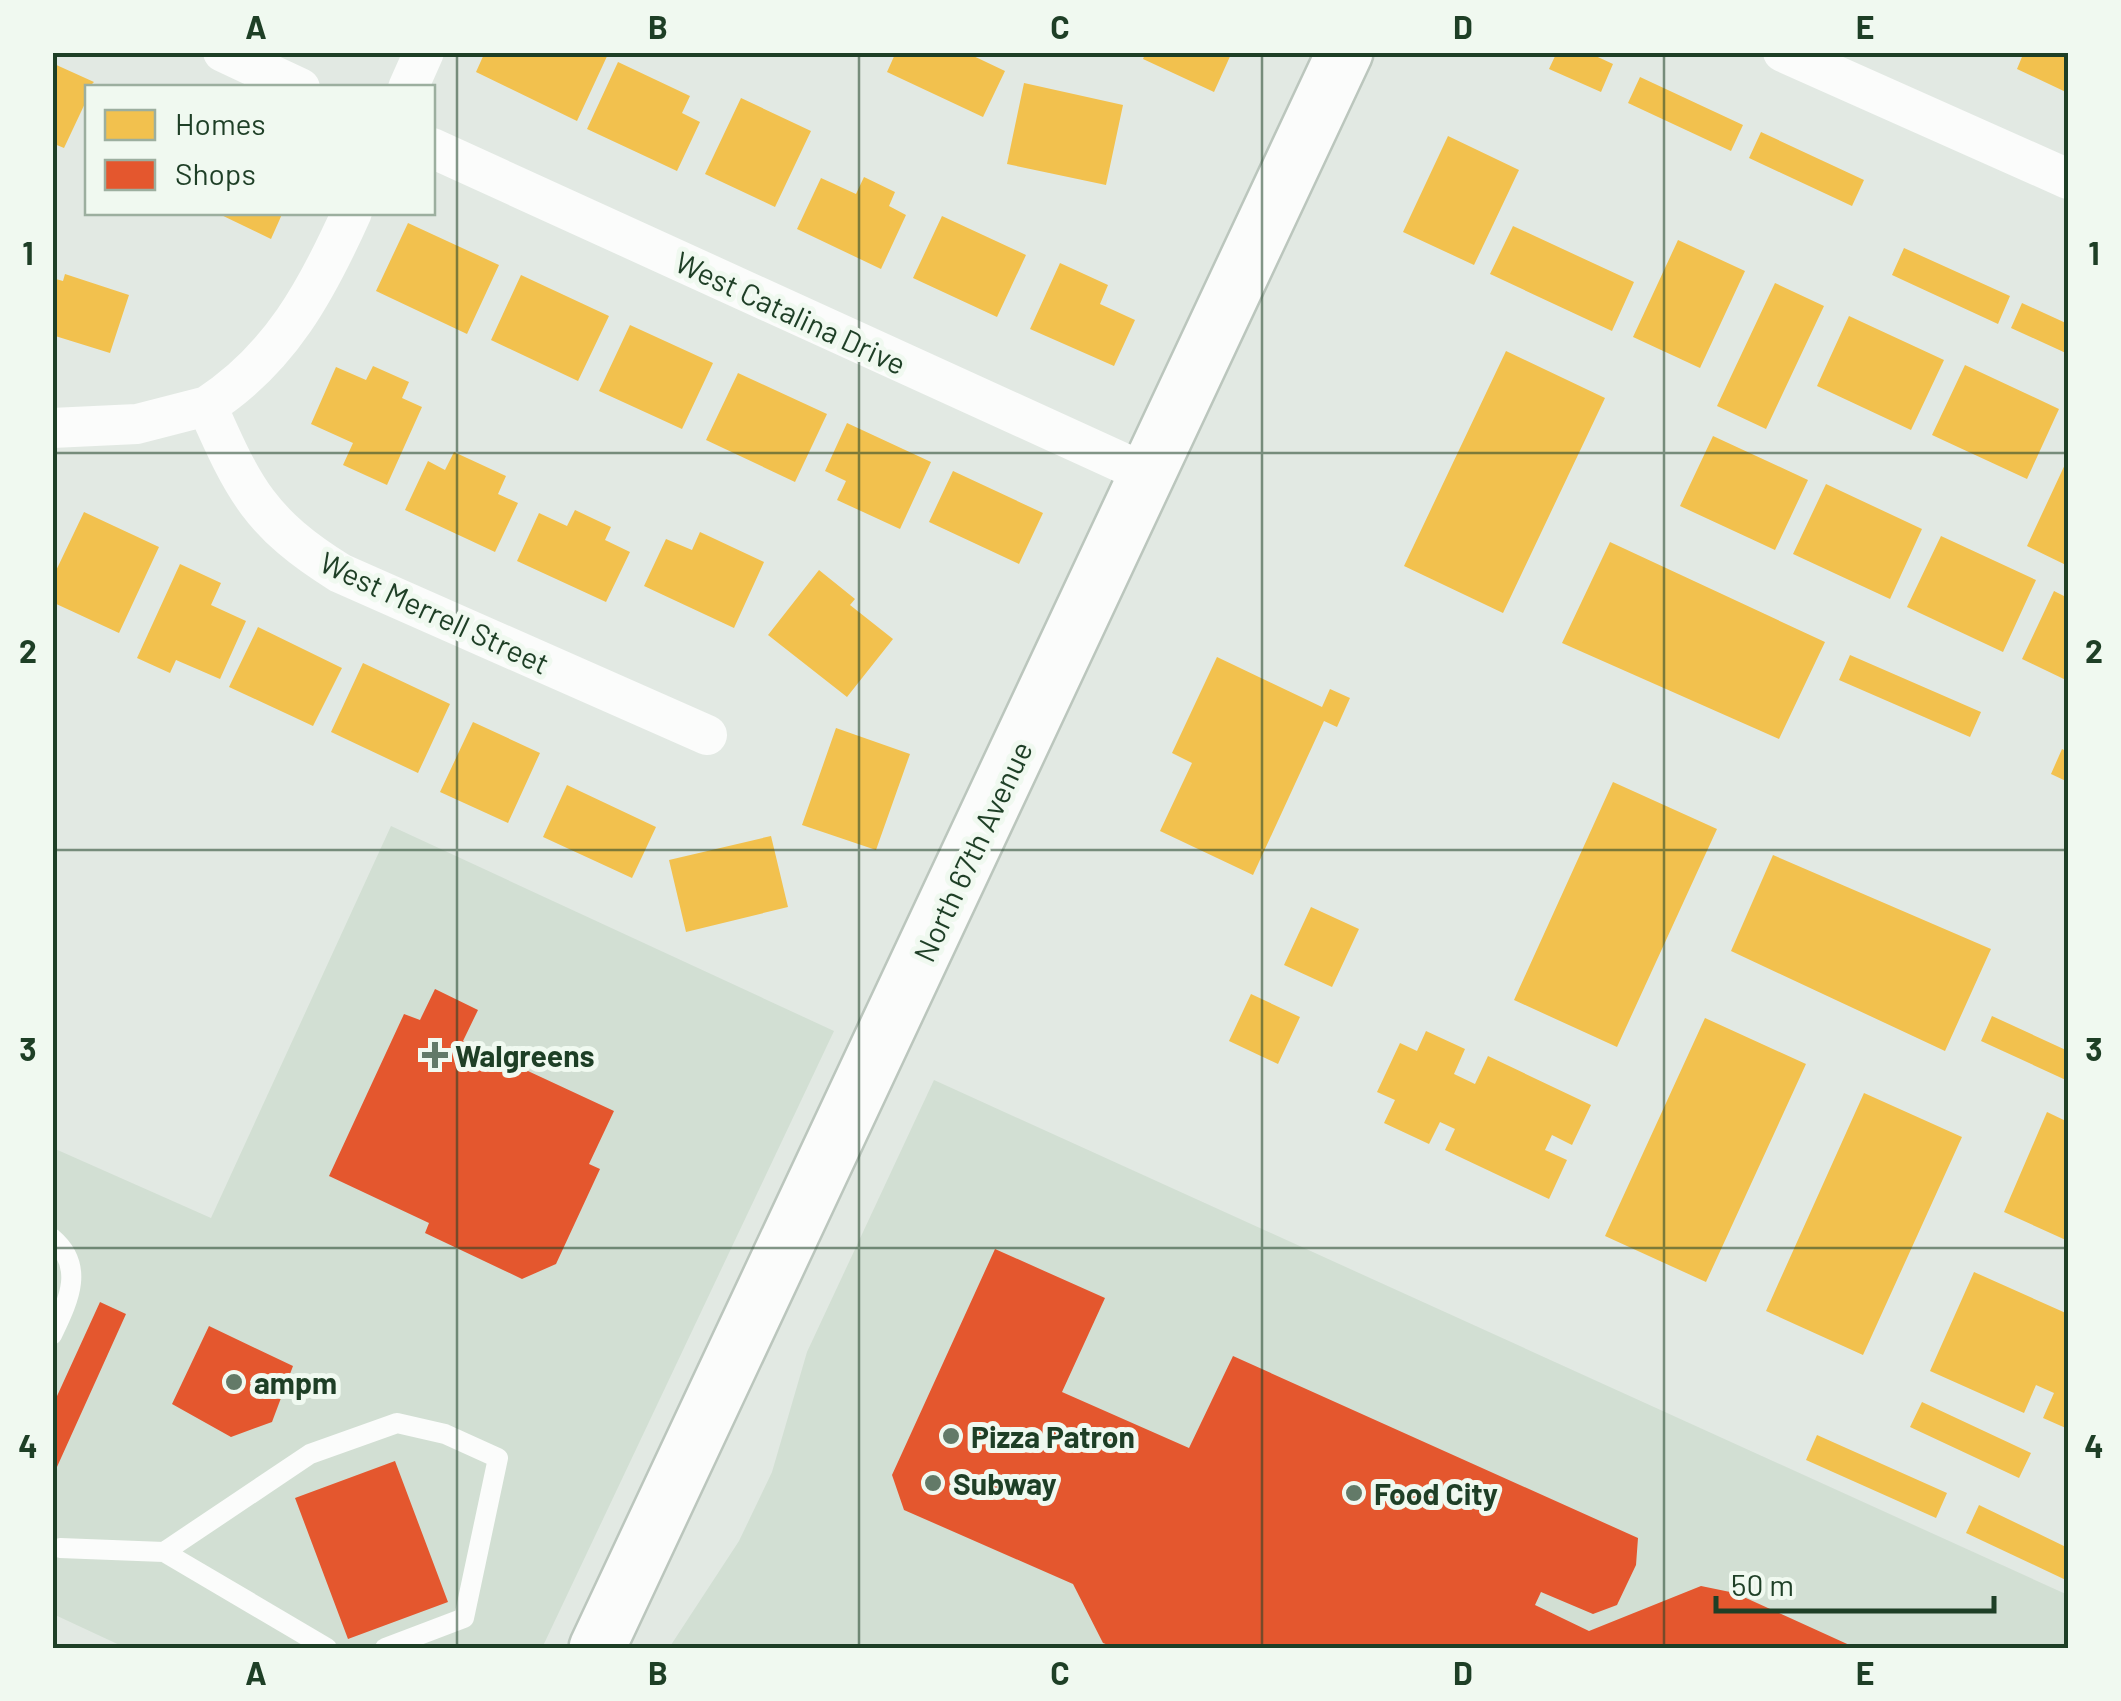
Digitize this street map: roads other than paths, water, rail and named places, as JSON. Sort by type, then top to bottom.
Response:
[{"type":"main road","name":"North 67th Avenue","points":[[597,1648],[1346,52]]},
{"type":"street","points":[[223,52],[294,85]]},
{"type":"street","points":[[409,85],[424,52]]},
{"type":"street","points":[[1783,52],[2068,180]]},
{"type":"street","name":"West Catalina Drive","points":[[435,149],[1149,475]]},
{"type":"street","points":[[52,428],[137,424],[207,406],[241,384],[293,325],[323,276],[351,215]]},
{"type":"street","name":"West Merrell Street","points":[[207,406],[235,470],[258,506],[291,543],[340,573],[707,735]]},
{"type":"lane","points":[[52,1335],[74,1279],[57,1245]]},
{"type":"lane","points":[[164,1552],[310,1454],[397,1424],[445,1434],[498,1458],[464,1618],[386,1648]]},
{"type":"lane","points":[[60,1548],[164,1552],[327,1648]]},
{"type":"place","name":"Walgreens","points":[[435,1055]]},
{"type":"place","name":"ampm","points":[[234,1382]]},
{"type":"place","name":"Pizza Patron","points":[[951,1436]]},
{"type":"place","name":"Subway","points":[[933,1483]]},
{"type":"place","name":"Food City","points":[[1354,1493]]}]
